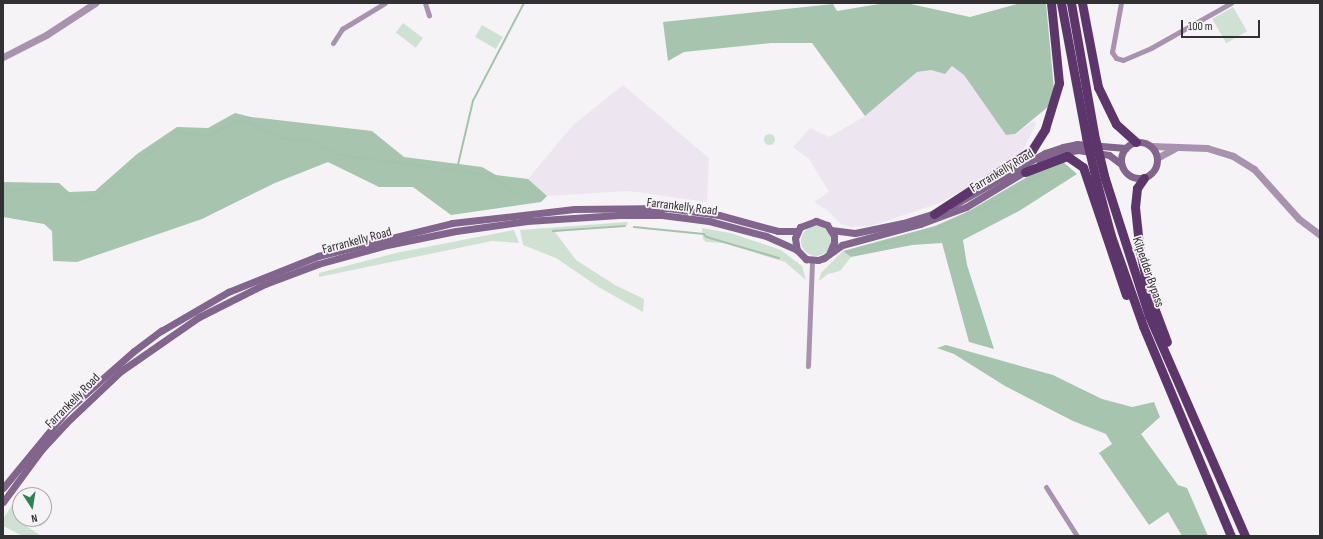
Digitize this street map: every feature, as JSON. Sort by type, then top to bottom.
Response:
[{"type":"highway","points":[[934,214],[1032,150],[1045,129],[1059,83],[1051,3]]},
{"type":"highway","name":"Kilpedder Bypass","points":[[1061,3],[1100,179],[1111,236],[1165,380],[1231,536]]},
{"type":"highway","name":"Kilpedder Bypass","points":[[1071,3],[1090,135]]},
{"type":"highway","points":[[1082,3],[1098,87],[1116,124],[1136,142]]},
{"type":"highway","points":[[1025,172],[1066,156],[1083,167],[1115,269],[1143,340],[1165,380]]},
{"type":"highway","points":[[1144,178],[1137,188],[1135,207],[1139,246],[1149,294],[1200,432]]},
{"type":"highway","name":"Kilpedder Bypass","points":[[1100,179],[1149,316],[1245,536]]},
{"type":"main road","points":[[1136,142],[1150,146],[1157,158],[1154,170],[1144,178],[1127,174],[1121,164],[1126,148],[1136,142]]},
{"type":"main road","name":"Farrankelly Road","points":[[831,230],[855,233],[934,214],[964,201],[1045,153],[1063,147],[1077,144],[1126,148]]},
{"type":"main road","name":"Farrankelly Road","points":[[829,254],[842,245],[920,224],[966,207],[1057,154],[1069,151],[1095,152],[1109,155],[1121,164]]},
{"type":"main road","name":"Farrankelly Road","points":[[3,488],[67,410],[134,351],[161,331],[228,292],[318,256],[452,224],[524,213],[589,208],[668,208],[719,215],[778,231],[797,232]]},
{"type":"main road","name":"Farrankelly Road","points":[[3,502],[61,428],[121,371],[199,317],[265,284],[318,264],[388,245],[456,231],[527,221],[619,215],[662,215],[710,221],[766,236],[797,250]]},
{"type":"main road","points":[[816,221],[831,230],[834,242],[829,254],[818,260],[812,261],[801,256],[795,244],[797,232],[805,224],[816,221]]},
{"type":"street","points":[[3,57],[46,35],[95,3]]},
{"type":"street","points":[[333,43],[342,29],[384,3]]},
{"type":"street","points":[[425,3],[429,15]]},
{"type":"street","points":[[1121,3],[1112,52],[1116,58],[1123,60],[1151,48],[1220,6],[1231,3]]},
{"type":"street","points":[[1150,146],[1207,148],[1233,156],[1254,169],[1299,219],[1320,235]]},
{"type":"street","points":[[1157,158],[1180,146]]},
{"type":"street","points":[[808,366],[812,261]]},
{"type":"street","points":[[1046,487],[1077,536]]},
{"type":"shaded area","points":[[952,66],[964,75],[1006,135],[1015,134],[1034,121],[1036,124],[1023,150],[998,170],[940,203],[871,226],[850,227],[841,224],[827,210],[814,202],[829,192],[809,159],[793,147],[810,128],[829,137],[865,116],[917,72],[931,70],[944,74]]},
{"type":"shaded area","points":[[623,85],[709,158],[707,202],[629,191],[547,196],[528,179],[573,125]]},
{"type":"green space","points":[[885,3],[906,3],[970,17],[1021,3],[1046,3],[1054,89],[1049,106],[1015,134],[1006,135],[964,75],[952,66],[945,74],[931,70],[917,72],[865,116],[812,43],[771,43],[684,52],[668,61],[663,22],[833,4],[837,11]]},
{"type":"green space","points":[[1233,7],[1247,31],[1226,43],[1212,19]]},
{"type":"green space","points":[[403,23],[423,38],[416,48],[396,33]]},
{"type":"green space","points":[[482,25],[503,37],[496,49],[475,37]]},
{"type":"green space","points":[[235,113],[251,117],[372,131],[404,157],[482,167],[496,175],[528,179],[547,196],[541,202],[451,215],[413,187],[379,187],[328,162],[275,183],[202,219],[77,262],[53,261],[52,231],[44,224],[3,217],[3,182],[59,183],[69,192],[95,191],[137,154],[177,127],[208,128]]},
{"type":"green space","points":[[769,133],[773,135],[775,139],[773,143],[769,145],[765,143],[763,139],[765,135]]},
{"type":"green space","points":[[1062,161],[1077,174],[1019,211],[963,240],[967,265],[994,349],[969,342],[942,243],[912,245],[851,257],[843,251],[935,226],[969,211],[1034,173]]},
{"type":"green space","points":[[627,222],[628,225],[555,232],[576,260],[615,285],[644,299],[643,312],[600,288],[556,258],[523,245],[520,230]]},
{"type":"green space","points":[[816,226],[827,230],[831,241],[827,252],[816,256],[805,252],[801,241],[805,230]]},
{"type":"green space","points":[[702,228],[730,233],[781,250],[802,266],[806,280],[785,262],[723,243],[706,242],[703,239]]},
{"type":"green space","points":[[514,230],[519,243],[492,241],[319,277],[319,273],[396,253]]},
{"type":"green space","points":[[843,251],[851,257],[840,271],[828,274],[819,281],[821,273]]},
{"type":"green space","points":[[946,345],[1053,375],[1102,399],[1132,407],[1154,402],[1160,417],[1141,434],[1178,485],[1187,488],[1208,536],[1182,536],[1168,512],[1149,525],[1099,453],[1112,444],[1106,434],[1073,421],[1005,386],[954,354],[937,348]]},
{"type":"green space","points":[[12,505],[12,527],[28,527],[41,536],[23,536],[3,526],[3,519]]},
{"type":"waterway","points":[[457,169],[473,101],[524,3]]},
{"type":"waterway","points":[[3,191],[57,187],[68,197],[82,201],[97,198],[127,169],[177,132],[209,136],[236,121],[247,122],[284,139],[312,141],[340,155],[489,175],[524,198]]},
{"type":"waterway","points":[[848,252],[934,230],[990,205],[1042,175]]},
{"type":"waterway","points":[[553,231],[625,226]]},
{"type":"waterway","points":[[634,227],[704,234],[707,237],[779,258]]}]
